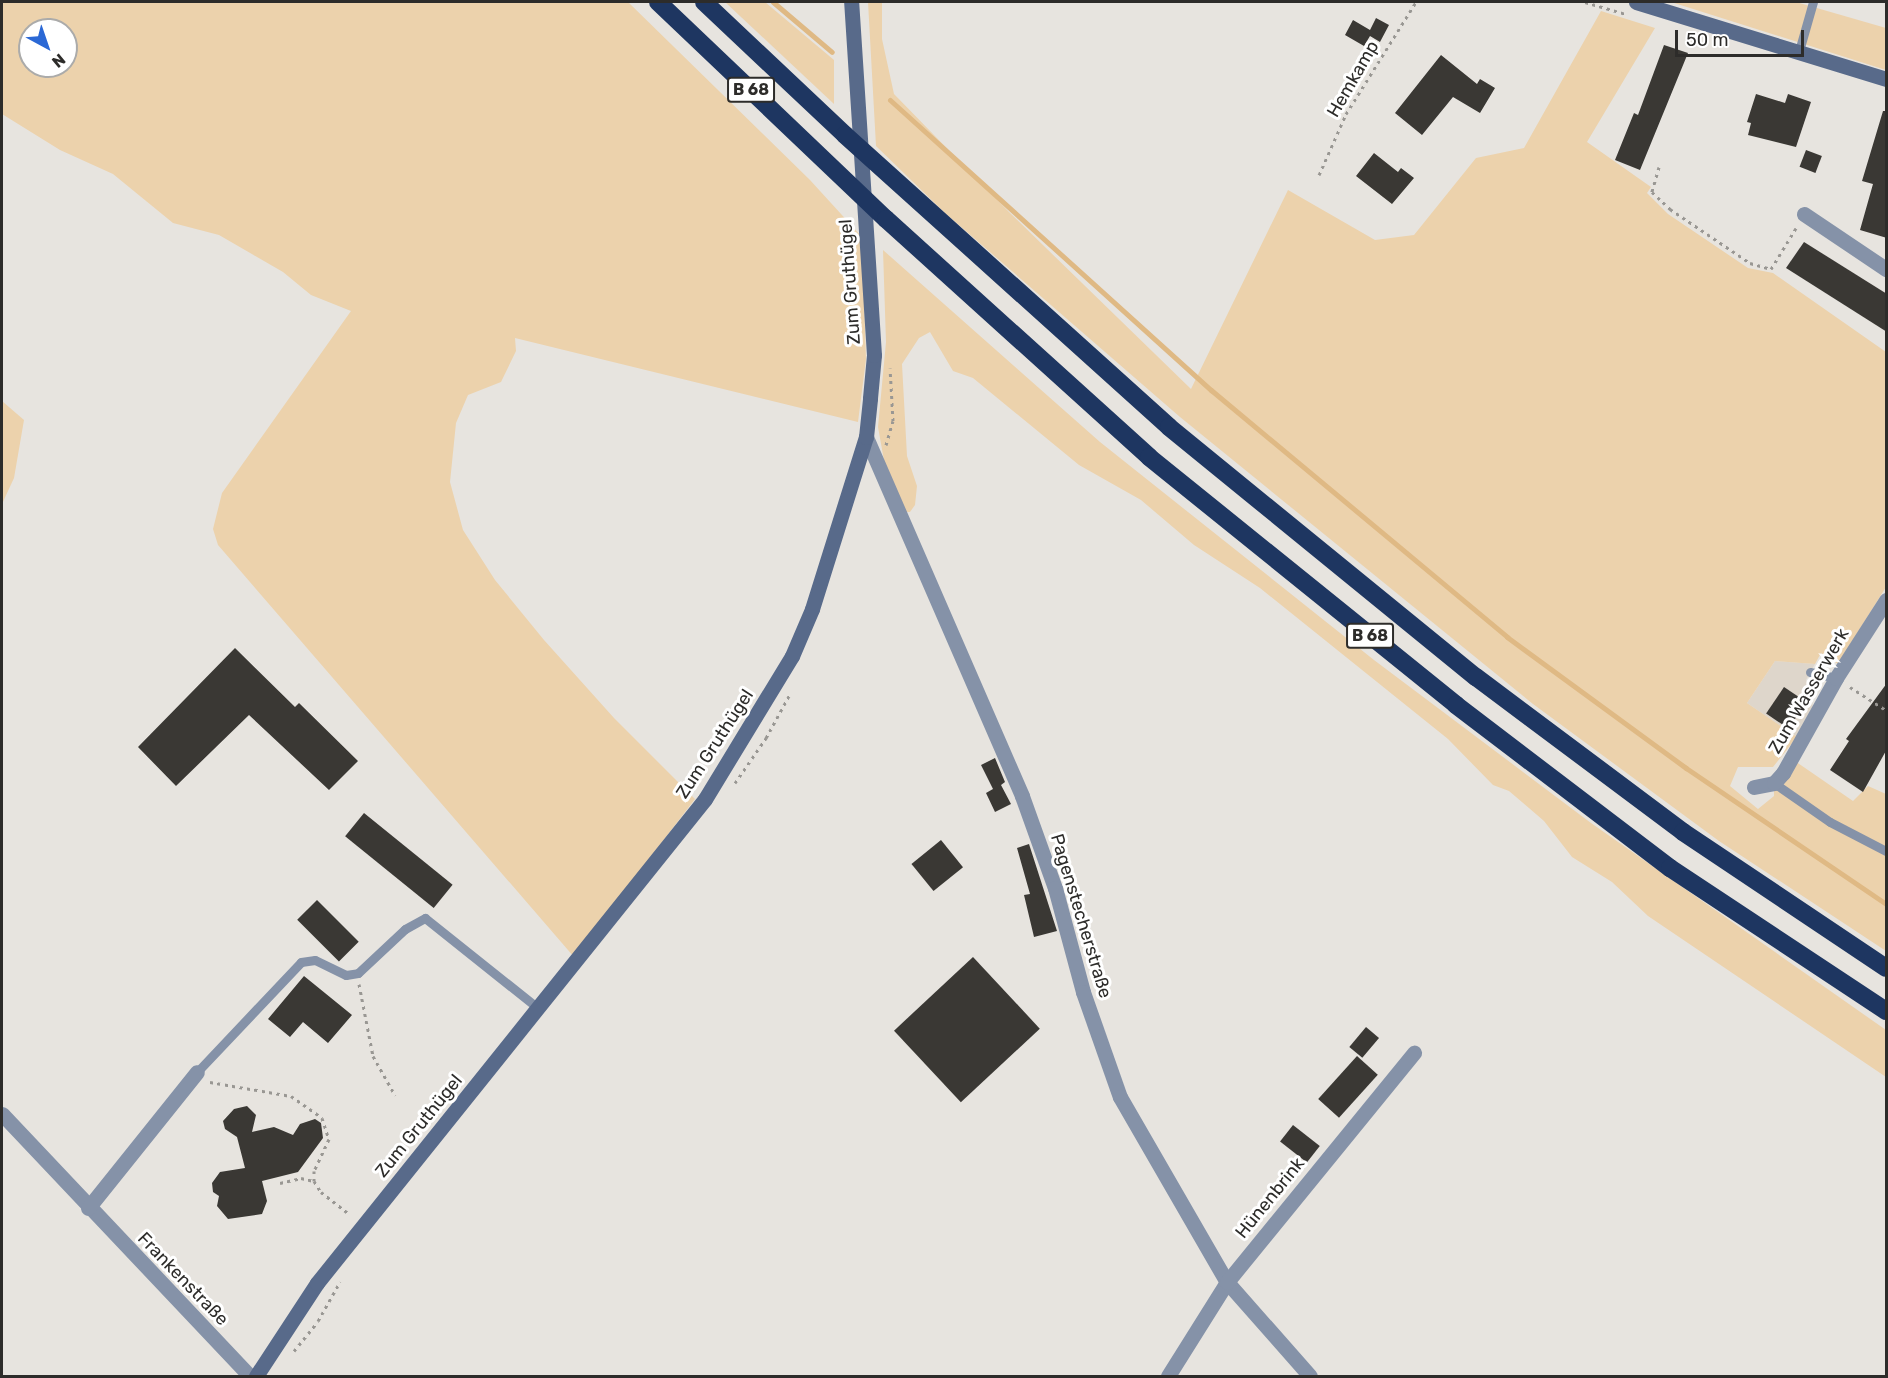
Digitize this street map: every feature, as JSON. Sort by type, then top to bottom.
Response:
[{"type":"highway","name":"B 68","points":[[657,2],[886,219],[1149,457],[1456,705],[1670,868],[1887,1011]]},
{"type":"highway","name":"B 68","points":[[704,2],[845,135],[1169,427],[1476,677],[1683,832],[1887,968]]},
{"type":"street","name":"Zum Gruthügel","points":[[256,1377],[317,1283],[539,1009],[705,799],[768,699],[812,609],[866,437],[874,355],[851,2]]},
{"type":"street","points":[[1636,2],[1887,79]]},
{"type":"street","points":[[1804,214],[1887,269]]},
{"type":"street","name":"Pagenstecherstraße","points":[[866,437],[1022,795],[1055,888],[1097,1036],[1120,1097],[1227,1282],[1310,1377]]},
{"type":"street","name":"Zum Wasserwerk","points":[[1754,787],[1774,783],[1792,759],[1836,678],[1887,600]]},
{"type":"street","name":"Hünenbrink","points":[[1168,1377],[1227,1282],[1414,1053]]},
{"type":"street","points":[[88,1208],[194,1075]]},
{"type":"street","name":"Frankenstraße","points":[[2,1113],[88,1208],[250,1377]]},
{"type":"lane","points":[[1798,51],[1813,2]]},
{"type":"lane","points":[[1810,672],[1836,678]]},
{"type":"lane","points":[[1774,783],[1830,822],[1866,836],[1887,851]]},
{"type":"lane","points":[[194,1075],[301,962],[315,960],[346,975],[358,973],[405,928],[425,918],[539,1009]]},
{"type":"path","name":"Hemkamp","points":[[1319,175],[1346,114],[1416,2]]},
{"type":"path","points":[[1659,167],[1652,192],[1670,209],[1749,264],[1771,269],[1804,214]]},
{"type":"path","points":[[879,466],[893,421],[889,357]]},
{"type":"path","points":[[1836,678],[1887,710]]},
{"type":"path","points":[[731,789],[766,738],[791,691]]},
{"type":"path","points":[[358,973],[373,1056],[395,1095]]},
{"type":"path","points":[[194,1075],[291,1096],[308,1106],[328,1127],[329,1139],[314,1171],[314,1181],[321,1192],[364,1225]]},
{"type":"path","points":[[280,1183],[301,1178],[314,1181]]},
{"type":"path","points":[[292,1352],[318,1321],[343,1276]]},
{"type":"shaded area","points":[[2,2],[628,2],[810,180],[862,237],[866,359],[858,422],[515,338],[516,351],[501,382],[468,395],[456,423],[450,482],[463,530],[495,580],[544,640],[614,718],[695,799],[574,957],[218,545],[213,529],[222,493],[351,311],[311,295],[283,272],[219,235],[173,223],[113,174],[60,150],[2,114]]},
{"type":"shaded area","points":[[725,2],[765,2],[834,60],[834,104]]},
{"type":"shaded area","points":[[868,2],[882,2],[882,39],[894,94],[1009,212],[1191,389],[1288,190],[1375,240],[1414,235],[1476,158],[1524,148],[1601,11],[1655,28],[1587,142],[1651,187],[1647,193],[1668,214],[1748,268],[1773,273],[1886,352],[1886,587],[1838,664],[1821,653],[1815,664],[1775,661],[1747,703],[1797,737],[1773,767],[1738,767],[1730,786],[1758,809],[1774,796],[1774,783],[1792,759],[1853,801],[1868,786],[1886,794],[1886,951],[1719,841],[1533,704],[1180,417],[945,213],[876,146]]},
{"type":"shaded area","points":[[1671,2],[1796,2],[1886,28],[1886,70]]},
{"type":"shaded area","points":[[883,250],[1100,442],[1374,660],[1591,823],[1886,1030],[1886,1077],[1648,916],[1612,882],[1572,857],[1544,821],[1509,791],[1493,785],[1448,739],[1260,588],[1194,545],[1141,500],[1079,465],[973,378],[953,371],[930,332],[919,338],[902,364],[907,456],[917,486],[915,505],[910,512],[905,512],[885,466],[878,427],[886,342]]},
{"type":"shaded area","points":[[2,401],[24,420],[14,478],[2,504]]},
{"type":"shaded area","points":[[1775,661],[1815,664],[1806,680],[1813,706],[1797,737],[1747,703]]},
{"type":"building","points":[[1376,18],[1389,25],[1380,42],[1370,36],[1364,46],[1345,35],[1353,20],[1370,30]]},
{"type":"building","points":[[1664,45],[1688,53],[1640,170],[1615,160],[1634,113],[1638,115]]},
{"type":"building","points":[[1441,55],[1477,84],[1480,79],[1495,88],[1480,113],[1453,97],[1422,135],[1395,113]]},
{"type":"building","points":[[1756,94],[1785,103],[1788,94],[1811,102],[1796,147],[1748,135],[1751,123],[1747,122]]},
{"type":"building","points":[[1883,111],[1887,111],[1887,238],[1860,230],[1873,184],[1862,181]]},
{"type":"building","points":[[1806,150],[1822,156],[1815,173],[1800,167]]},
{"type":"building","points":[[1374,153],[1398,172],[1401,168],[1414,178],[1392,204],[1356,176]]},
{"type":"building","points":[[1804,242],[1887,294],[1887,332],[1786,268]]},
{"type":"building","points":[[235,648],[295,707],[299,703],[358,761],[329,790],[249,715],[176,786],[138,747]]},
{"type":"building","points":[[1887,683],[1887,749],[1863,792],[1830,770],[1849,741],[1846,739]]},
{"type":"building","points":[[1784,687],[1806,702],[1788,729],[1766,714]]},
{"type":"building","points":[[995,758],[1005,782],[1001,785],[1011,804],[995,812],[986,793],[993,789],[981,765]]},
{"type":"building","points":[[364,813],[453,885],[434,908],[345,836]]},
{"type":"building","points":[[941,840],[963,867],[933,891],[911,864]]},
{"type":"building","points":[[1029,844],[1057,931],[1034,937],[1024,895],[1030,894],[1017,848]]},
{"type":"building","points":[[317,900],[359,942],[339,962],[297,920]]},
{"type":"building","points":[[973,957],[1040,1029],[961,1102],[894,1031]]},
{"type":"building","points":[[304,976],[352,1015],[328,1043],[303,1022],[290,1037],[268,1019]]},
{"type":"building","points":[[1366,1027],[1379,1038],[1362,1058],[1349,1047]]},
{"type":"building","points":[[1357,1056],[1378,1075],[1339,1118],[1318,1099]]},
{"type":"building","points":[[247,1106],[256,1115],[252,1132],[274,1127],[293,1135],[300,1124],[315,1119],[321,1123],[323,1138],[298,1172],[262,1181],[267,1201],[262,1214],[228,1219],[217,1206],[219,1196],[213,1192],[212,1183],[220,1172],[245,1168],[237,1137],[225,1129],[223,1121],[234,1109]]},
{"type":"building","points":[[1293,1125],[1320,1146],[1307,1162],[1280,1142]]},
{"type":"waterway","points":[[773,2],[832,52]]},
{"type":"waterway","points":[[890,100],[1211,390],[1507,637],[1686,768],[1886,904]]}]
